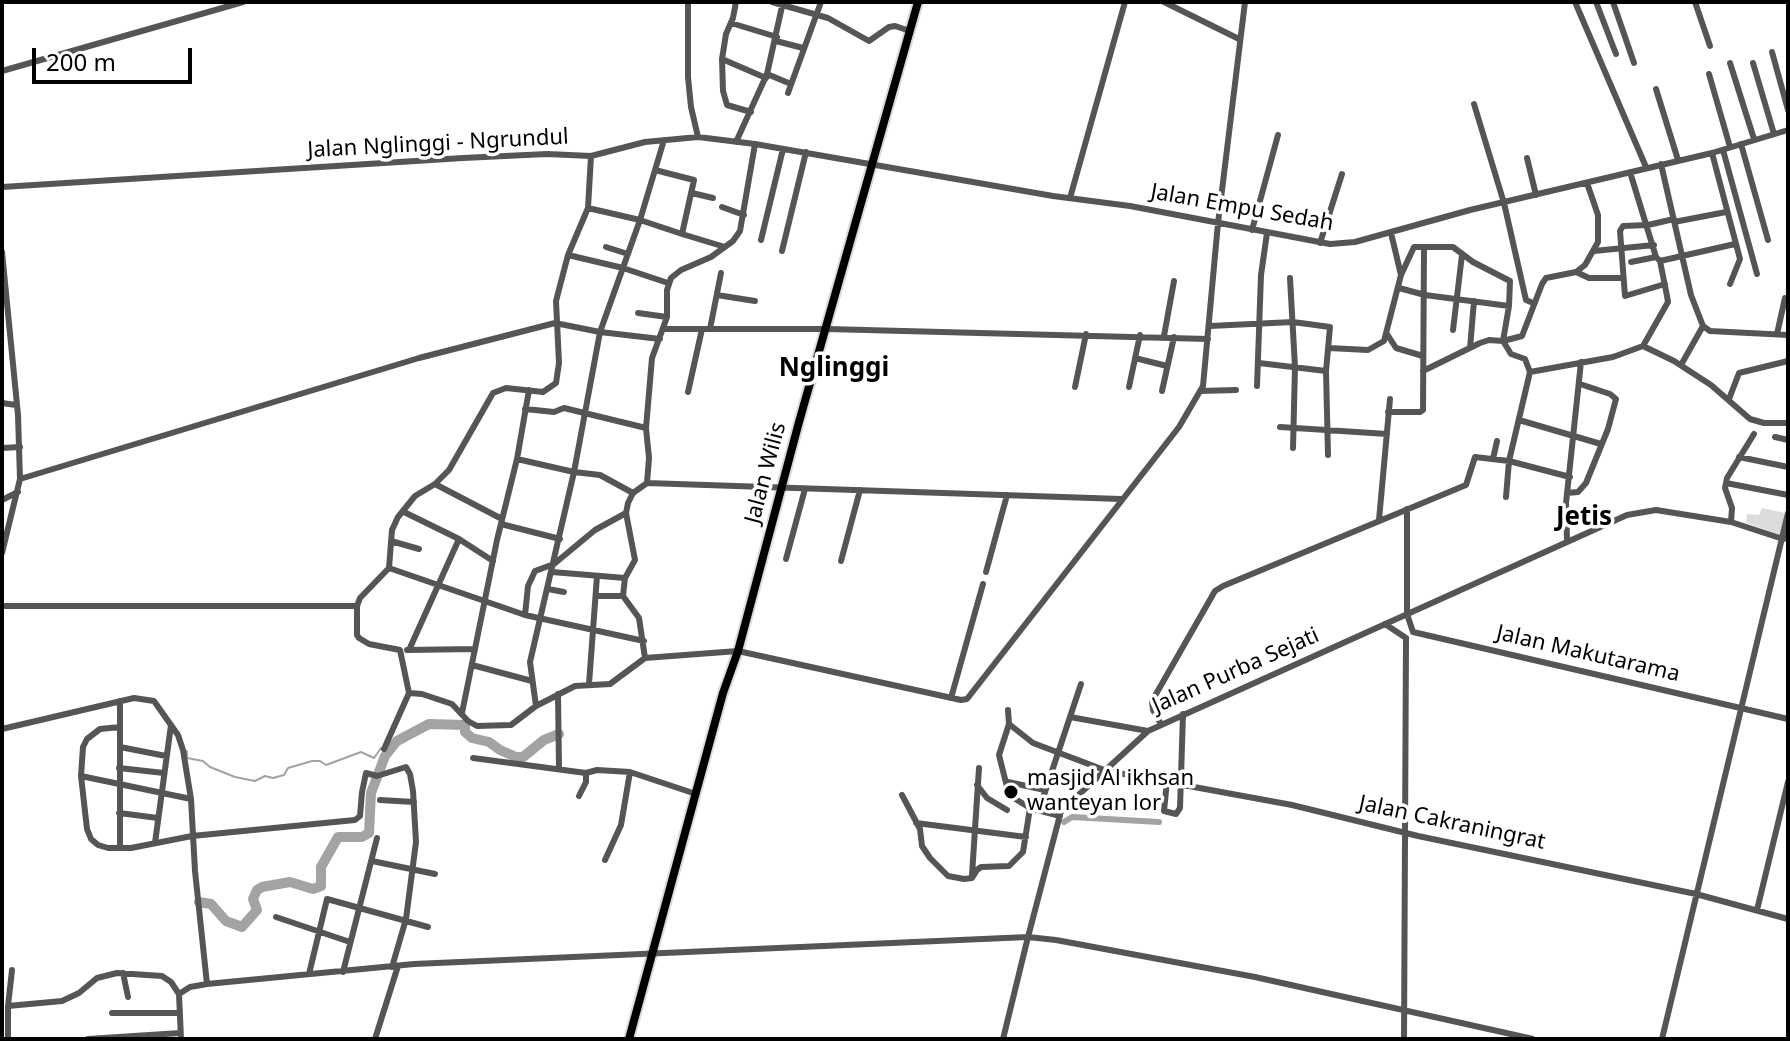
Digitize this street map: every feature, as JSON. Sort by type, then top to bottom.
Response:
[{"type":"main road","name":"Jalan Wilis","points":[[629,1039],[717,714],[738,651],[918,2]]},
{"type":"street","points":[[2,71],[243,2]]},
{"type":"street","points":[[688,2],[688,77],[698,137]]},
{"type":"street","points":[[736,2],[722,59],[724,100],[733,108],[751,112]]},
{"type":"street","points":[[772,2],[816,13],[869,41],[889,27],[910,31]]},
{"type":"street","points":[[788,93],[821,2]]},
{"type":"street","points":[[1070,198],[1125,2]]},
{"type":"street","points":[[1164,2],[1239,39]]},
{"type":"street","points":[[409,693],[443,700],[477,726],[511,725],[536,706],[575,686],[610,684],[645,658],[738,651],[961,700],[973,693],[1179,427],[1201,391],[1245,2]]},
{"type":"street","points":[[1575,2],[1646,167]]},
{"type":"street","points":[[1596,2],[1616,54]]},
{"type":"street","points":[[1613,2],[1634,63]]},
{"type":"street","points":[[1695,2],[1710,46]]},
{"type":"street","points":[[736,142],[766,76],[782,4]]},
{"type":"street","points":[[731,23],[803,48]]},
{"type":"street","points":[[1772,52],[1788,110]]},
{"type":"street","points":[[722,59],[791,84]]},
{"type":"street","points":[[1730,63],[1754,139]]},
{"type":"street","points":[[1753,63],[1774,134]]},
{"type":"street","points":[[1709,74],[1756,270],[1742,269]]},
{"type":"street","points":[[1656,89],[1678,160]]},
{"type":"street","points":[[1474,104],[1504,203],[1526,300],[1533,303]]},
{"type":"street","name":"Jalan Empu Sedah","points":[[872,163],[1130,206],[1320,243],[1355,242],[1712,153],[1788,130]]},
{"type":"street","points":[[1252,230],[1278,135]]},
{"type":"street","name":"Jalan Nglinggi - Ngrundul","points":[[2,187],[463,158],[547,154],[591,156],[645,142],[698,137],[872,163]]},
{"type":"street","points":[[536,706],[530,662],[560,539],[600,332],[640,220],[664,140]]},
{"type":"street","points":[[647,483],[649,371],[667,317],[668,283],[674,275],[711,257],[737,235],[744,215],[755,144]]},
{"type":"street","points":[[1741,144],[1768,240]]},
{"type":"street","points":[[761,240],[783,149]]},
{"type":"street","points":[[782,251],[806,152]]},
{"type":"street","points":[[1712,153],[1740,262],[1730,284]]},
{"type":"street","points":[[475,649],[400,650],[369,644],[357,635],[357,606],[360,598],[389,568],[395,522],[415,496],[435,484],[449,470],[493,393],[506,388],[543,392],[556,383],[559,363],[556,301],[568,255],[588,208],[591,156]]},
{"type":"street","points":[[1527,158],[1536,195]]},
{"type":"street","points":[[1661,164],[1692,298],[1703,326],[1710,331],[1788,335]]},
{"type":"street","points":[[655,170],[694,181],[682,234]]},
{"type":"street","points":[[1530,372],[1623,354],[1643,346],[1667,299],[1654,245],[1630,172]]},
{"type":"street","points":[[1320,243],[1342,174]]},
{"type":"street","points":[[1423,371],[1489,340],[1503,341],[1522,336],[1533,303],[1546,278],[1576,272],[1585,265],[1598,242],[1598,215],[1587,183]]},
{"type":"street","points":[[692,193],[713,198]]},
{"type":"street","points":[[722,207],[744,215]]},
{"type":"street","points":[[588,208],[640,220],[725,247]]},
{"type":"street","points":[[1665,284],[1625,296],[1621,228],[1726,212]]},
{"type":"street","points":[[1257,386],[1261,275],[1267,233]]},
{"type":"street","points":[[1391,233],[1401,275]]},
{"type":"street","points":[[1631,262],[1735,244]]},
{"type":"street","points":[[1594,251],[1654,245]]},
{"type":"street","points":[[1329,348],[1372,350],[1384,341],[1401,275],[1412,250],[1418,246],[1453,247],[1510,281],[1503,341],[1511,354],[1525,359],[1530,372],[1509,461],[1506,497]]},
{"type":"street","points":[[606,247],[628,254]]},
{"type":"street","points":[[1388,412],[1423,411],[1424,247]]},
{"type":"street","points":[[2,252],[20,447],[18,492],[2,553]]},
{"type":"street","points":[[568,255],[668,283]]},
{"type":"street","points":[[1453,330],[1462,255]]},
{"type":"street","points":[[1576,272],[1592,278],[1623,278]]},
{"type":"street","points":[[688,392],[721,273]]},
{"type":"street","points":[[1290,278],[1295,367],[1293,448]]},
{"type":"street","points":[[1164,336],[1174,281]]},
{"type":"street","points":[[1399,288],[1425,295],[1509,306]]},
{"type":"street","points":[[717,295],[755,301]]},
{"type":"street","points":[[1777,334],[1785,298]]},
{"type":"street","points":[[1470,348],[1474,301]]},
{"type":"street","points":[[638,313],[667,317]]},
{"type":"street","points":[[1210,326],[1293,322],[1328,326],[1328,455]]},
{"type":"street","points":[[20,479],[419,358],[555,323],[660,339]]},
{"type":"street","points":[[1681,365],[1703,326]]},
{"type":"street","points":[[664,329],[827,329],[1208,339]]},
{"type":"street","points":[[1075,387],[1086,334]]},
{"type":"street","points":[[1387,334],[1396,348],[1423,356]]},
{"type":"street","points":[[1129,387],[1140,335]]},
{"type":"street","points":[[1162,391],[1174,337]]},
{"type":"street","points":[[1643,346],[1681,365],[1729,399],[1750,419],[1764,423],[1788,423]]},
{"type":"street","points":[[2,355],[12,356]]},
{"type":"street","points":[[1135,358],[1167,366]]},
{"type":"street","points":[[1729,399],[1739,373],[1788,361]]},
{"type":"street","points":[[1567,541],[1567,493],[1581,362]]},
{"type":"street","points":[[1259,363],[1326,371]]},
{"type":"street","points":[[1567,493],[1583,488],[1608,429],[1616,399],[1580,384]]},
{"type":"street","points":[[462,713],[529,390]]},
{"type":"street","points":[[1201,391],[1236,390]]},
{"type":"street","points":[[1379,520],[1390,399]]},
{"type":"street","points":[[2,403],[16,405]]},
{"type":"street","points":[[525,409],[554,412],[564,408],[646,428]]},
{"type":"street","points":[[1519,420],[1601,444]]},
{"type":"street","points":[[1280,427],[1387,434]]},
{"type":"street","points":[[1731,522],[1732,508],[1726,495],[1726,483],[1754,434]]},
{"type":"street","points":[[1775,437],[1788,440]]},
{"type":"street","points":[[1493,459],[1497,441]]},
{"type":"street","points":[[2,448],[20,447]]},
{"type":"street","points":[[1161,724],[1152,701],[1215,591],[1223,586],[1466,485],[1475,457],[1509,461],[1570,477]]},
{"type":"street","points":[[1739,457],[1788,467]]},
{"type":"street","points":[[517,459],[600,475],[633,493]]},
{"type":"street","points":[[645,658],[639,618],[623,596],[625,578],[635,560],[626,513],[633,493],[647,483],[1121,499]]},
{"type":"street","points":[[1726,483],[1788,495]]},
{"type":"street","points":[[435,484],[502,522],[560,539]]},
{"type":"street","points":[[786,559],[805,489]]},
{"type":"street","points":[[841,561],[860,490]]},
{"type":"street","points":[[2,500],[18,492]]},
{"type":"street","points":[[986,572],[1007,495]]},
{"type":"street","points":[[1404,1039],[1406,638],[1413,632],[1407,614],[1407,509]]},
{"type":"street","name":"Jalan Purba Sejati","points":[[1003,1039],[1061,811],[1148,731],[1627,515],[1656,510],[1731,522],[1785,539]]},
{"type":"street","points":[[404,512],[459,539],[493,561]]},
{"type":"street","points":[[525,615],[530,580],[535,571],[554,564],[586,536],[626,513]]},
{"type":"street","points":[[1662,1039],[1741,707],[1785,539],[1788,513]]},
{"type":"street","points":[[409,650],[459,539]]},
{"type":"street","points":[[391,541],[419,549]]},
{"type":"street","points":[[389,568],[525,615],[644,641]]},
{"type":"street","points":[[552,572],[625,578]]},
{"type":"street","points":[[589,684],[597,576]]},
{"type":"street","points":[[951,698],[983,584]]},
{"type":"street","points":[[548,589],[564,592]]},
{"type":"street","points":[[596,596],[623,596]]},
{"type":"street","points":[[2,606],[357,606]]},
{"type":"street","points":[[1385,624],[1406,638]]},
{"type":"street","name":"Jalan Makutarama","points":[[1413,632],[1788,719]]},
{"type":"street","points":[[384,749],[409,693],[400,650]]},
{"type":"street","points":[[472,665],[532,681]]},
{"type":"street","points":[[1039,810],[1081,684]]},
{"type":"street","points":[[558,694],[559,768]]},
{"type":"street","points":[[2,729],[120,701],[143,697],[154,701],[178,735],[183,750],[191,799],[207,984]]},
{"type":"street","points":[[120,701],[120,848]]},
{"type":"street","points":[[1008,710],[1009,724],[999,755],[1009,795],[1030,808],[1060,816]]},
{"type":"street","points":[[1167,781],[1163,810],[1176,814],[1179,811],[1183,714]]},
{"type":"street","points":[[1070,717],[1148,731]]},
{"type":"street","name":"Jalan Cakraningrat","points":[[1009,724],[1033,743],[1058,755],[1107,771],[1292,805],[1406,833],[1696,894],[1788,919]]},
{"type":"street","points":[[155,843],[171,725]]},
{"type":"street","points":[[120,727],[100,729],[87,739],[83,747],[81,776],[87,829],[98,845],[120,848],[192,836],[355,820],[360,816],[366,773],[373,775],[406,767],[410,774],[416,830],[412,868],[406,919],[375,1039]]},
{"type":"street","points":[[120,747],[166,756]]},
{"type":"street","points":[[473,758],[586,773],[609,770],[630,772],[696,794]]},
{"type":"street","points":[[119,768],[164,773]]},
{"type":"street","points":[[972,878],[979,768]]},
{"type":"street","points":[[605,860],[621,825],[630,772]]},
{"type":"street","points":[[579,796],[587,780],[586,773]]},
{"type":"street","points":[[81,776],[191,799]]},
{"type":"street","points":[[1008,782],[1045,790]]},
{"type":"street","points":[[1757,910],[1788,782]]},
{"type":"street","points":[[977,785],[987,798],[1007,810]]},
{"type":"street","points":[[902,795],[916,823],[922,846],[930,858],[948,876],[972,878]]},
{"type":"street","points":[[380,800],[414,802]]},
{"type":"street","points":[[972,878],[981,867],[1009,866],[1023,852],[1030,808]]},
{"type":"street","points":[[119,813],[158,818]]},
{"type":"street","points":[[916,823],[1026,837]]},
{"type":"street","points":[[343,972],[377,838]]},
{"type":"street","points":[[372,861],[435,874]]},
{"type":"street","points":[[309,974],[327,899],[428,927]]},
{"type":"street","points":[[276,917],[350,942]]},
{"type":"street","points":[[179,994],[190,987],[207,984],[414,964],[1028,937],[1255,977],[1533,1039]]},
{"type":"street","points":[[8,1039],[6,1010],[12,970]]},
{"type":"street","points":[[6,1010],[62,1001],[79,993],[97,978],[123,973],[162,976],[171,982],[179,994],[181,1036],[88,1039]]},
{"type":"street","points":[[123,973],[128,997]]},
{"type":"street","points":[[112,1013],[179,1013]]},
{"type":"shaded area","points":[[1762,508],[1785,513],[1781,535],[1746,523],[1747,514],[1759,515]]},
{"type":"waterway","points":[[199,902],[211,904],[226,921],[242,927],[257,910],[253,899],[262,887],[290,882],[313,889],[321,886],[321,867],[338,837],[362,837],[369,833],[371,793],[385,756],[397,741],[429,724],[465,725],[465,732],[472,738],[489,742],[516,757],[523,757],[544,740],[559,734]]},
{"type":"waterway","points":[[187,751],[187,758],[203,761],[235,777],[255,781],[265,776],[273,778],[284,775],[288,768],[312,761],[326,765],[361,752],[374,758],[381,748]]},
{"type":"waterway","points":[[1064,822],[1072,817],[1159,822]]},
{"type":"place","name":"masjid Al ikhsan wanteyan lor","points":[[1011,792]]},
{"type":"district","name":"Nglinggi","points":[[834,369]]},
{"type":"district","name":"Jetis","points":[[1584,518]]}]
